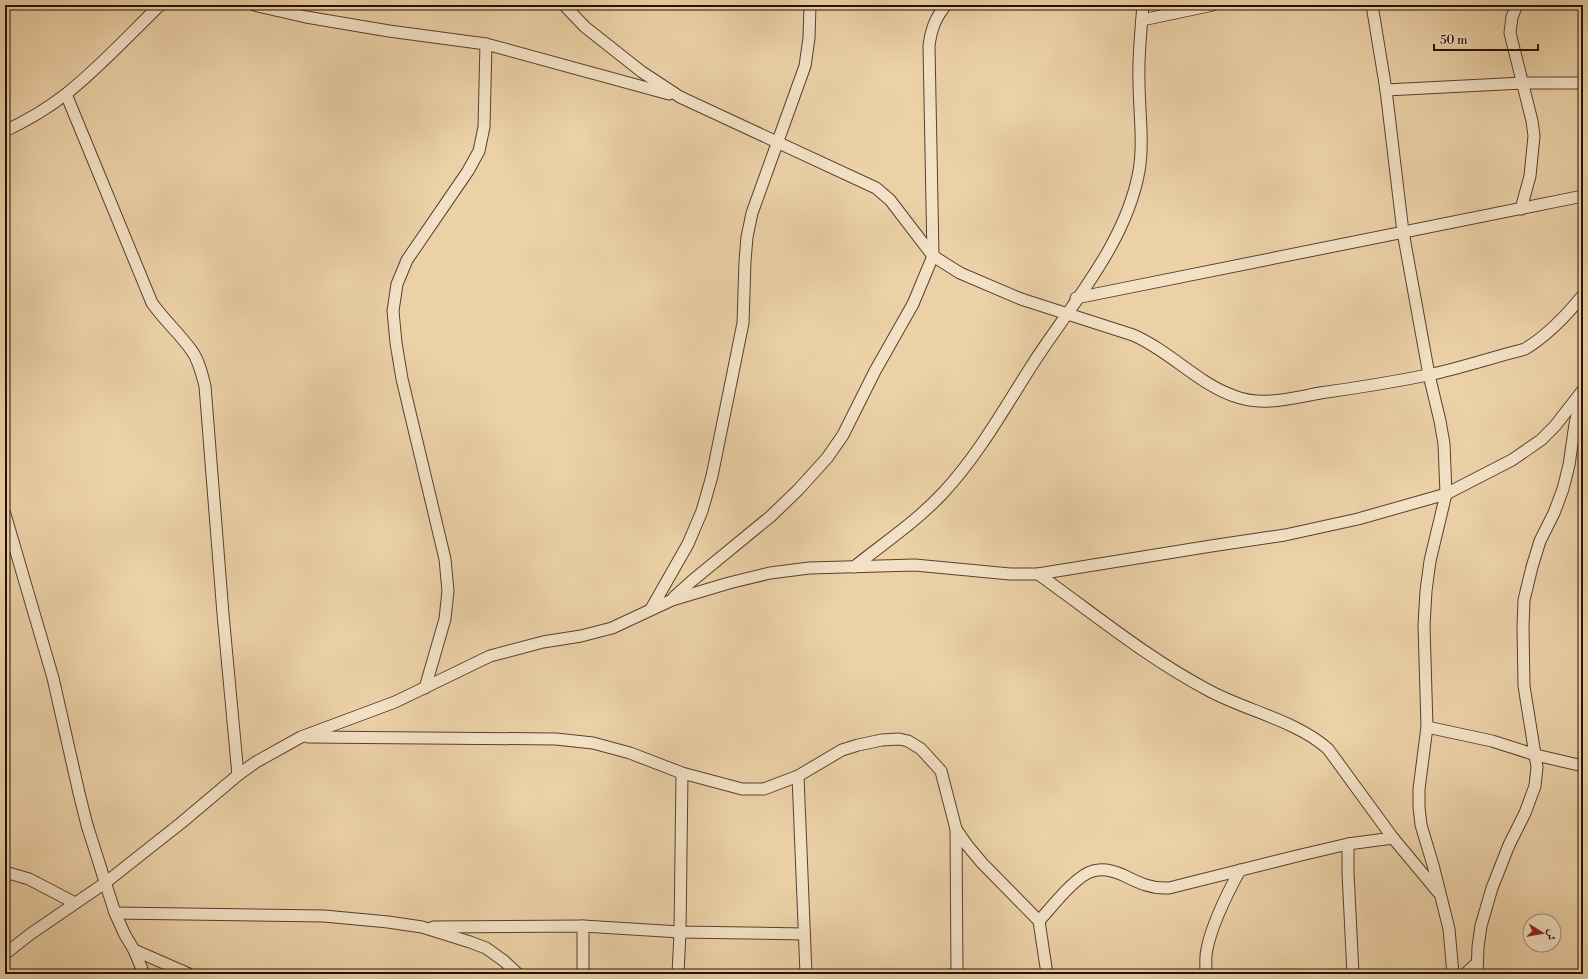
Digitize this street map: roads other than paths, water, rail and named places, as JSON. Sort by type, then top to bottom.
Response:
[{"type":"street","points":[[5,131],[28,120],[66,94],[160,5]]},
{"type":"street","points":[[254,5],[306,17],[486,44],[680,97]]},
{"type":"street","points":[[564,5],[586,27],[642,72],[680,97],[876,188],[890,200],[933,256],[972,279],[1021,299],[1133,335],[1150,342],[1217,389],[1250,401],[1268,401],[1429,375],[1525,349],[1539,340],[1555,326],[1583,295]]},
{"type":"street","points":[[651,609],[688,544],[702,511],[712,476],[743,323],[747,237],[752,214],[805,66],[809,38],[810,5]]},
{"type":"street","points":[[672,600],[693,580],[771,516],[798,490],[827,458],[843,435],[875,371],[913,304],[933,256],[928,46],[931,31],[938,15],[946,5]]},
{"type":"street","points":[[854,567],[906,527],[942,494],[965,468],[990,434],[1034,362],[1067,314],[1076,298],[1097,270],[1116,235],[1132,200],[1139,170],[1141,142],[1139,55],[1142,5]]},
{"type":"street","points":[[1142,20],[1213,5]]},
{"type":"street","points":[[1372,5],[1386,90],[1403,232],[1429,375],[1442,432],[1447,483],[1446,494],[1430,561],[1426,591],[1424,625],[1427,727],[1419,789],[1419,807],[1422,825],[1449,929],[1453,974]]},
{"type":"street","points":[[1517,5],[1512,17],[1510,32],[1534,136],[1530,176],[1521,209]]},
{"type":"street","points":[[425,688],[445,619],[448,591],[445,559],[402,379],[396,344],[393,311],[397,284],[407,260],[468,171],[479,150],[484,126],[486,44]]},
{"type":"street","points":[[1386,90],[1523,83],[1583,83]]},
{"type":"street","points":[[66,94],[152,303],[162,318],[192,352],[200,367],[205,386],[223,614],[238,775]]},
{"type":"street","points":[[1076,298],[1583,196]]},
{"type":"street","points":[[5,954],[29,935],[105,883],[256,762],[301,737],[395,702],[490,656],[543,642],[581,636],[612,628],[672,600],[728,583],[770,573],[809,568],[915,565],[1010,574],[1038,574],[1285,535],[1358,520],[1446,494],[1505,463],[1541,440],[1555,426],[1583,388]]},
{"type":"street","points":[[1465,974],[1477,968],[1481,926],[1492,888],[1509,845],[1525,813],[1535,786],[1537,767],[1536,755],[1524,686],[1524,600],[1540,541],[1554,513],[1563,489],[1569,466],[1575,424],[1583,388]]},
{"type":"street","points":[[5,514],[53,678],[79,793],[114,913],[124,935],[134,950],[144,974]]},
{"type":"street","points":[[1038,574],[1172,670],[1208,691],[1250,708],[1309,735],[1320,742],[1328,749],[1393,838],[1441,895]]},
{"type":"street","points":[[1427,727],[1492,741],[1536,755],[1583,766]]},
{"type":"street","points":[[301,737],[556,739],[593,743],[630,753],[682,773],[742,789],[764,789],[798,776],[842,750],[882,740],[899,739],[908,741],[920,749],[941,771],[956,829],[957,974]]},
{"type":"street","points":[[678,974],[682,773]]},
{"type":"street","points":[[798,776],[806,974]]},
{"type":"street","points":[[956,829],[967,845],[982,862],[1039,921],[1047,974]]},
{"type":"street","points":[[1039,921],[1084,875],[1093,871],[1106,869],[1149,887],[1158,889],[1169,888],[1348,844],[1393,838]]},
{"type":"street","points":[[1348,844],[1353,974]]},
{"type":"street","points":[[1206,974],[1206,958],[1211,935],[1231,886],[1240,870]]},
{"type":"street","points":[[5,872],[29,879],[75,903]]},
{"type":"street","points":[[114,913],[324,916],[422,927],[583,926],[680,932],[804,934]]},
{"type":"street","points":[[583,926],[583,974]]},
{"type":"street","points":[[422,927],[486,948],[504,961],[518,974]]},
{"type":"street","points":[[134,950],[189,974]]}]
